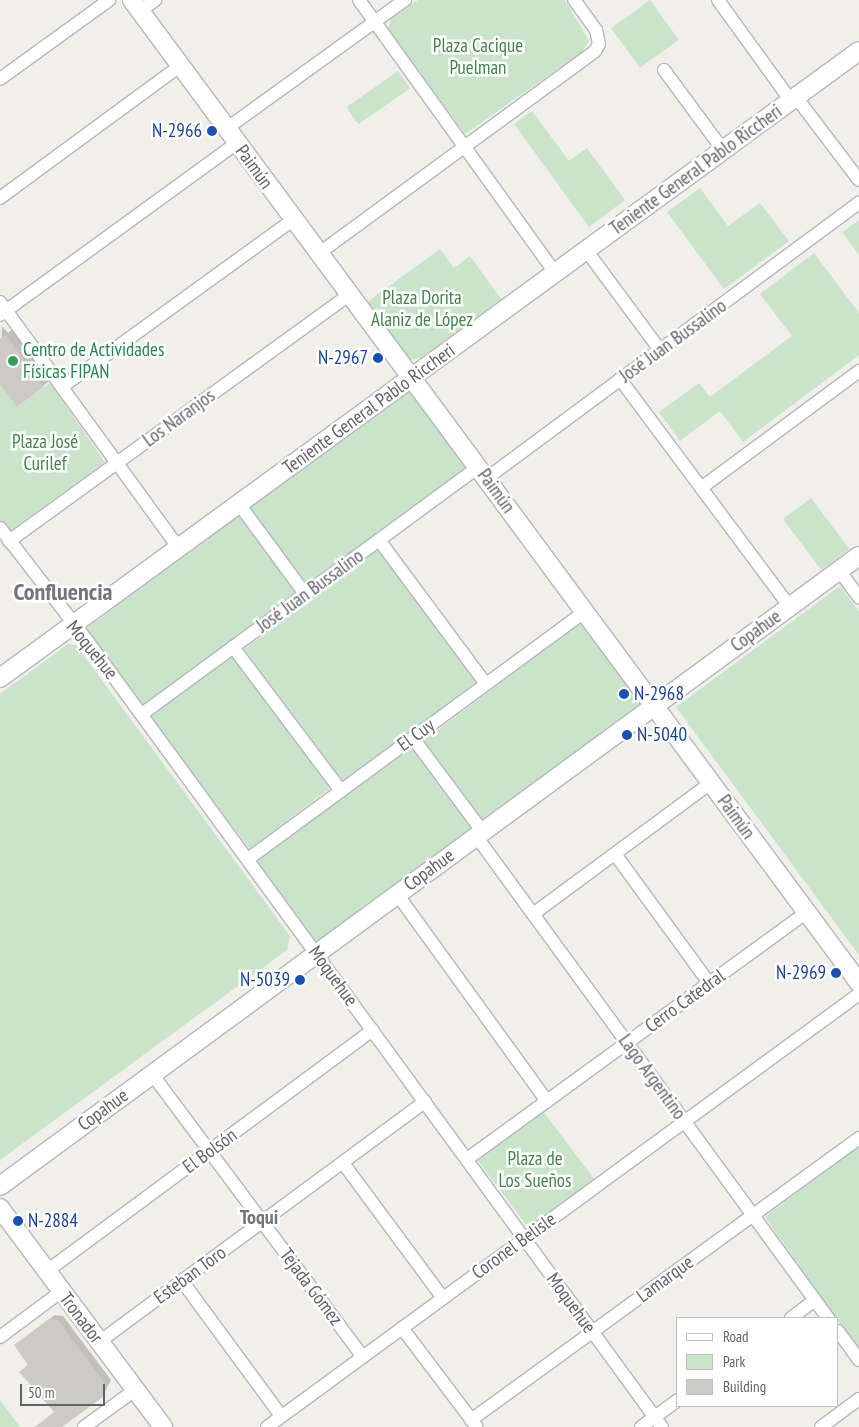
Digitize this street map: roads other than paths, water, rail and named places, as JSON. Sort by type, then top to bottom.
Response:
[{"type":"street","points":[[0,80],[109,0]]},
{"type":"street","points":[[136,5],[155,0]]},
{"type":"street","points":[[359,0],[555,273]]},
{"type":"street","points":[[226,128],[405,0]]},
{"type":"street","points":[[318,254],[464,147],[599,44],[596,30],[574,0]]},
{"type":"street","points":[[718,0],[859,180]]},
{"type":"street","name":"Paimún","points":[[136,5],[348,296],[412,377],[859,983]]},
{"type":"street","name":"Teniente General Pablo Riccheri","points":[[0,678],[859,51]]},
{"type":"street","points":[[0,198],[180,66]]},
{"type":"street","points":[[664,70],[723,150]]},
{"type":"street","points":[[179,548],[62,386],[2,309],[237,143]]},
{"type":"street","name":"José Juan Bussalino","points":[[142,714],[379,540],[620,379],[859,203]]},
{"type":"street","points":[[62,386],[293,220]]},
{"type":"street","points":[[586,250],[660,350]]},
{"type":"street","name":"Los Naranjos","points":[[9,541],[348,296]]},
{"type":"street","points":[[701,488],[859,371]]},
{"type":"street","points":[[620,379],[790,606]]},
{"type":"street","points":[[240,504],[305,594]]},
{"type":"street","name":"Moquehue","points":[[0,528],[142,714],[658,1422]]},
{"type":"street","points":[[379,540],[486,684]]},
{"type":"street","name":"Copahue","points":[[0,1186],[859,556]]},
{"type":"street","points":[[839,570],[859,598]]},
{"type":"street","name":"El Cuy","points":[[248,859],[585,611]]},
{"type":"street","points":[[233,647],[341,791]]},
{"type":"street","name":"Lago Argentino","points":[[412,738],[533,914],[827,1317]]},
{"type":"street","points":[[533,914],[712,783]]},
{"type":"street","points":[[615,854],[709,983]]},
{"type":"street","points":[[397,894],[547,1100]]},
{"type":"street","name":"Cerro Catedral","points":[[467,1159],[807,912]]},
{"type":"street","name":"Coronel Belisle","points":[[266,1427],[859,994]]},
{"type":"street","name":"El Bolsón","points":[[47,1271],[373,1030]]},
{"type":"street","name":"Tejada Gómez","points":[[152,1074],[363,1357]]},
{"type":"street","name":"Esteban Toro","points":[[99,1342],[425,1102]]},
{"type":"street","name":"Lamarque","points":[[474,1424],[592,1332],[859,1138]]},
{"type":"street","points":[[343,1163],[443,1298]]},
{"type":"street","name":"Tronador","points":[[0,1208],[163,1427]]},
{"type":"street","points":[[182,1281],[282,1416]]},
{"type":"street","points":[[0,1337],[62,1291]]},
{"type":"street","points":[[792,1317],[815,1300]]},
{"type":"street","points":[[402,1328],[474,1424]]},
{"type":"street","points":[[839,1332],[859,1360]]},
{"type":"street","points":[[84,1427],[135,1390]]},
{"type":"street","points":[[821,1427],[859,1399]]},
{"type":"street","points":[[641,1427],[658,1422],[676,1402]]},
{"type":"place","name":"N-2966","points":[[212,131]]},
{"type":"place","name":"N-2967","points":[[378,358]]},
{"type":"place","name":"Centro de Actividades Físicas FIPAN","points":[[13,361]]},
{"type":"place","name":"N-2968","points":[[624,694]]},
{"type":"place","name":"N-5040","points":[[627,735]]},
{"type":"place","name":"N-2969","points":[[836,973]]},
{"type":"place","name":"N-5039","points":[[300,980]]},
{"type":"place","name":"N-2884","points":[[18,1221]]},
{"type":"district","name":"Confluencia","points":[[63,592]]},
{"type":"district","name":"Toqui","points":[[259,1217]]},
{"type":"park label","name":"Plaza Cacique Puelman","points":[[478,57]]},
{"type":"park label","name":"Plaza Dorita Alaniz de López","points":[[422,309]]},
{"type":"park label","name":"Plaza José Curilef","points":[[45,453]]},
{"type":"park label","name":"Plaza de Los Sueños","points":[[535,1170]]}]
